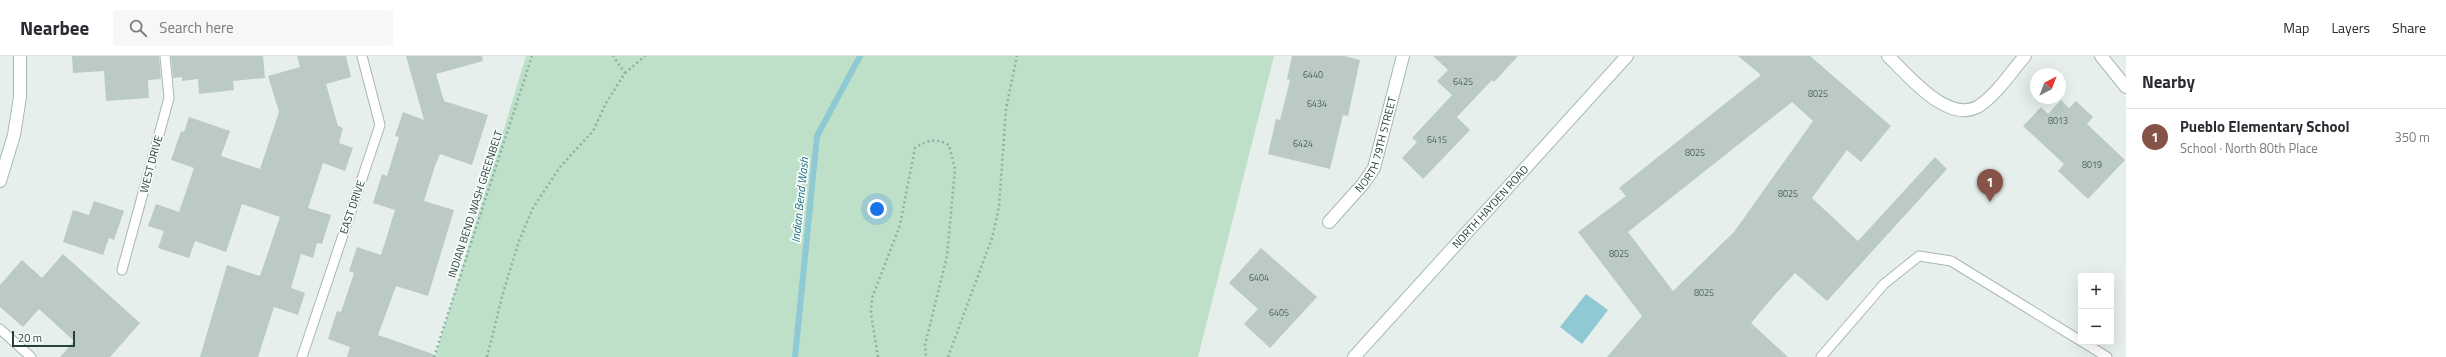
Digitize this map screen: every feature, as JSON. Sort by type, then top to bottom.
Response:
[{"type":"street","points":[[1,178],[14,135],[20,97],[20,56]]},
{"type":"street","name":"NORTH 79TH STREET","points":[[1328,222],[1363,184],[1374,168],[1403,56]]},
{"type":"street","name":"NORTH HAYDEN ROAD","points":[[1354,357],[1628,56]]},
{"type":"street","points":[[1888,56],[1929,95],[1949,108],[1963,110],[1978,106],[2025,56]]},
{"type":"street","points":[[2101,56],[2126,87]]},
{"type":"lane","name":"WEST DRIVE","points":[[122,270],[169,98],[165,56]]},
{"type":"lane","name":"EAST DRIVE","points":[[302,357],[380,125],[362,56]]},
{"type":"lane","points":[[1821,357],[1884,284],[1919,256],[1951,261],[2078,339]]},
{"type":"lane","points":[[0,329],[31,357]]},
{"type":"lane","points":[[2088,345],[2107,357]]},
{"type":"path","name":"INDIAN BEND WASH GREENBELT","points":[[434,357],[532,56]]},
{"type":"path","points":[[613,56],[625,73]]},
{"type":"path","points":[[487,357],[505,285],[519,241],[533,208],[560,167],[593,131],[606,103],[625,73],[645,56]]},
{"type":"path","points":[[948,357],[992,238],[999,207],[1006,109],[1017,56]]},
{"type":"path","points":[[878,357],[871,313],[874,292],[900,225],[915,148],[923,142],[940,140],[949,145],[955,169],[947,256],[925,345],[926,357]]},
{"type":"green space","points":[[526,56],[1274,56],[1198,357],[435,357]]},
{"type":"water","points":[[1586,294],[1608,310],[1582,344],[1560,327]]},
{"type":"building","points":[[72,56],[159,56],[161,79],[148,80],[149,98],[106,101],[104,71],[73,73]]},
{"type":"building","points":[[171,56],[263,56],[265,78],[233,81],[234,90],[199,94],[198,79],[182,81],[182,77],[173,78]]},
{"type":"building","points":[[297,56],[346,56],[351,77],[326,84],[338,126],[343,128],[339,143],[353,148],[345,171],[323,163],[308,208],[331,215],[322,244],[317,243],[313,258],[301,254],[291,288],[305,293],[298,315],[274,307],[258,357],[200,357],[227,265],[260,276],[280,217],[242,204],[226,252],[195,241],[189,258],[158,248],[164,231],[148,226],[156,204],[179,212],[194,168],[171,160],[181,131],[184,132],[189,117],[230,131],[221,156],[260,169],[279,112],[268,76],[300,67]]},
{"type":"building","points":[[406,56],[482,56],[483,61],[436,74],[444,101],[488,115],[472,165],[440,154],[435,166],[424,201],[454,210],[428,296],[396,286],[378,335],[433,354],[433,357],[347,357],[350,347],[328,339],[337,311],[341,312],[354,273],[349,271],[357,247],[381,255],[395,210],[373,203],[382,174],[387,176],[399,137],[395,136],[403,112],[424,120]]},
{"type":"building","points":[[1292,56],[1344,56],[1360,60],[1348,116],[1343,115],[1330,169],[1268,154],[1276,119],[1280,120],[1290,80],[1287,79]]},
{"type":"building","points":[[1433,56],[1518,56],[1494,82],[1492,80],[1457,117],[1470,130],[1423,179],[1402,158],[1417,142],[1412,138],[1452,95],[1437,81],[1448,70]]},
{"type":"building","points":[[1738,56],[1810,56],[1891,126],[1861,162],[1847,150],[1812,198],[1858,241],[1935,157],[1947,169],[1827,301],[1795,273],[1751,323],[1788,357],[1607,357],[1642,316],[1578,232],[1626,196],[1619,188],[1761,75]],"holes":[[[1792,102],[1813,121],[1734,232],[1673,291],[1628,232]]]},
{"type":"building","points":[[2076,101],[2093,117],[2087,124],[2125,160],[2088,199],[2058,171],[2064,164],[2023,126],[2041,107],[2048,114],[2057,104],[2065,104],[2069,108]]},
{"type":"building","points":[[94,201],[124,211],[114,240],[109,238],[103,255],[63,242],[73,210],[89,215]]},
{"type":"building","points":[[1261,248],[1317,297],[1270,348],[1244,324],[1258,309],[1229,283]]},
{"type":"building","points":[[63,254],[140,323],[110,357],[60,357],[74,341],[39,309],[23,327],[0,307],[0,285],[22,260],[42,278]]},
{"type":"waterway","name":"Indian Bend Wash","points":[[795,357],[817,136],[860,56]]},
{"type":"place","name":"Pueblo Elementary School","points":[[1990,202]]}]
